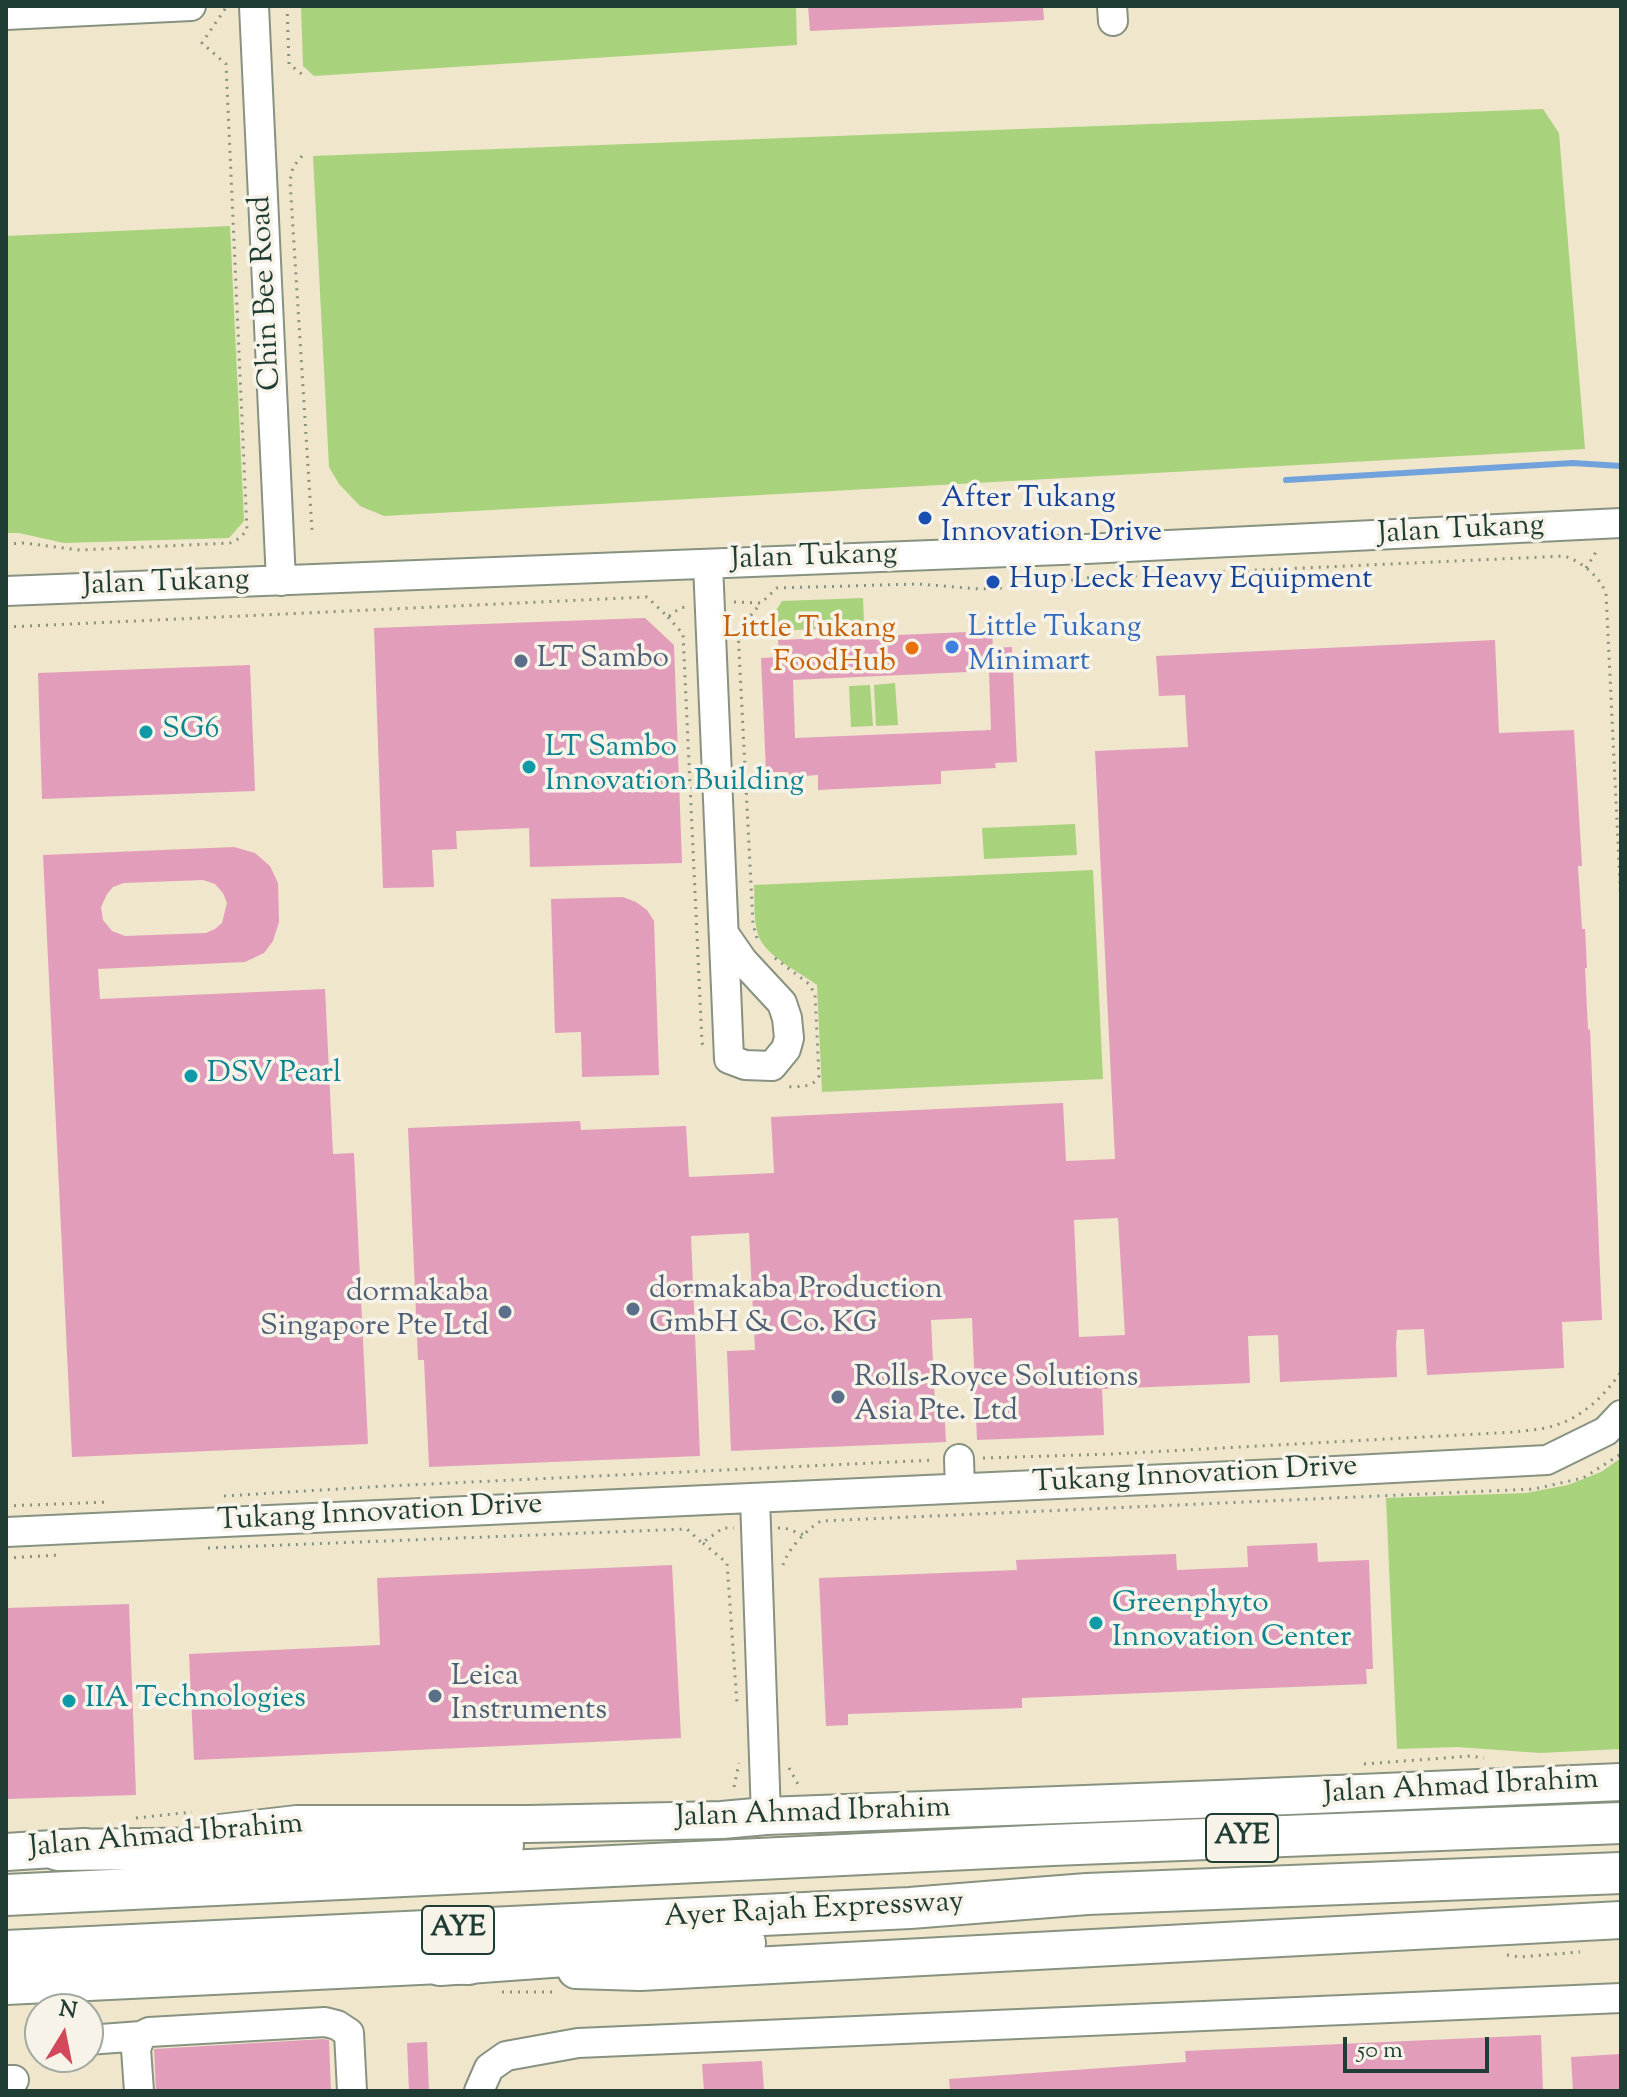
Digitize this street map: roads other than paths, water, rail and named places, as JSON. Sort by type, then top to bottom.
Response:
[{"type":"highway","name":"Ayer Rajah Expressway","points":[[6,1895],[863,1854],[1621,1823]]},
{"type":"highway","points":[[58,1850],[621,1844],[863,1854]]},
{"type":"highway","name":"Ayer Rajah Expressway","points":[[6,1951],[910,1908],[1087,1894],[1621,1873]]},
{"type":"highway","points":[[440,1965],[747,1943],[838,1933],[882,1927],[900,1919],[910,1908]]},
{"type":"main road","name":"Jalan Ahmad Ibrahim","points":[[6,1852],[58,1850],[297,1824],[722,1820],[1621,1782]]},
{"type":"main road","points":[[6,1986],[440,1965],[640,1972],[1621,1920]]},
{"type":"street","points":[[6,15],[191,6]]},
{"type":"street","name":"Chin Bee Road","points":[[254,6],[281,581]]},
{"type":"street","name":"Jalan Tukang","points":[[6,591],[1357,537],[1621,523]]},
{"type":"street","points":[[708,564],[725,935]]},
{"type":"street","name":"Tukang Innovation Drive","points":[[6,1532],[1547,1460],[1606,1431],[1621,1415]]},
{"type":"street","points":[[959,1459],[960,1488]]},
{"type":"street","points":[[755,1498],[766,1816]]},
{"type":"street","points":[[479,2091],[489,2068],[506,2056],[578,2043],[1621,1998]]},
{"type":"street","points":[[104,2039],[141,2036],[149,2032],[325,2022],[349,2033],[352,2091]]},
{"type":"street","points":[[139,2091],[136,2049],[141,2036]]},
{"type":"waterway","points":[[1286,480],[1573,463],[1621,466]]},
{"type":"place","name":"After Tukang Innovation Drive","points":[[925,518]]},
{"type":"place","name":"Hup Leck Heavy Equipment","points":[[993,582]]},
{"type":"place","name":"Little Tukang Minimart","points":[[952,647]]},
{"type":"place","name":"Little Tukang FoodHub","points":[[912,648]]},
{"type":"place","name":"LT Sambo","points":[[521,661]]},
{"type":"place","name":"SG6","points":[[146,732]]},
{"type":"place","name":"LT Sambo Innovation Building","points":[[529,767]]},
{"type":"place","name":"DSV Pearl","points":[[191,1076]]},
{"type":"place","name":"dormakaba Production GmbH & Co. KG","points":[[633,1309]]},
{"type":"place","name":"dormakaba Singapore Pte Ltd","points":[[505,1312]]},
{"type":"place","name":"Rolls-Royce Solutions Asia Pte. Ltd","points":[[838,1397]]},
{"type":"place","name":"Greenphyto Innovation Center","points":[[1096,1623]]},
{"type":"place","name":"Leica Instruments","points":[[435,1696]]},
{"type":"place","name":"IIA Technologies","points":[[69,1701]]}]
